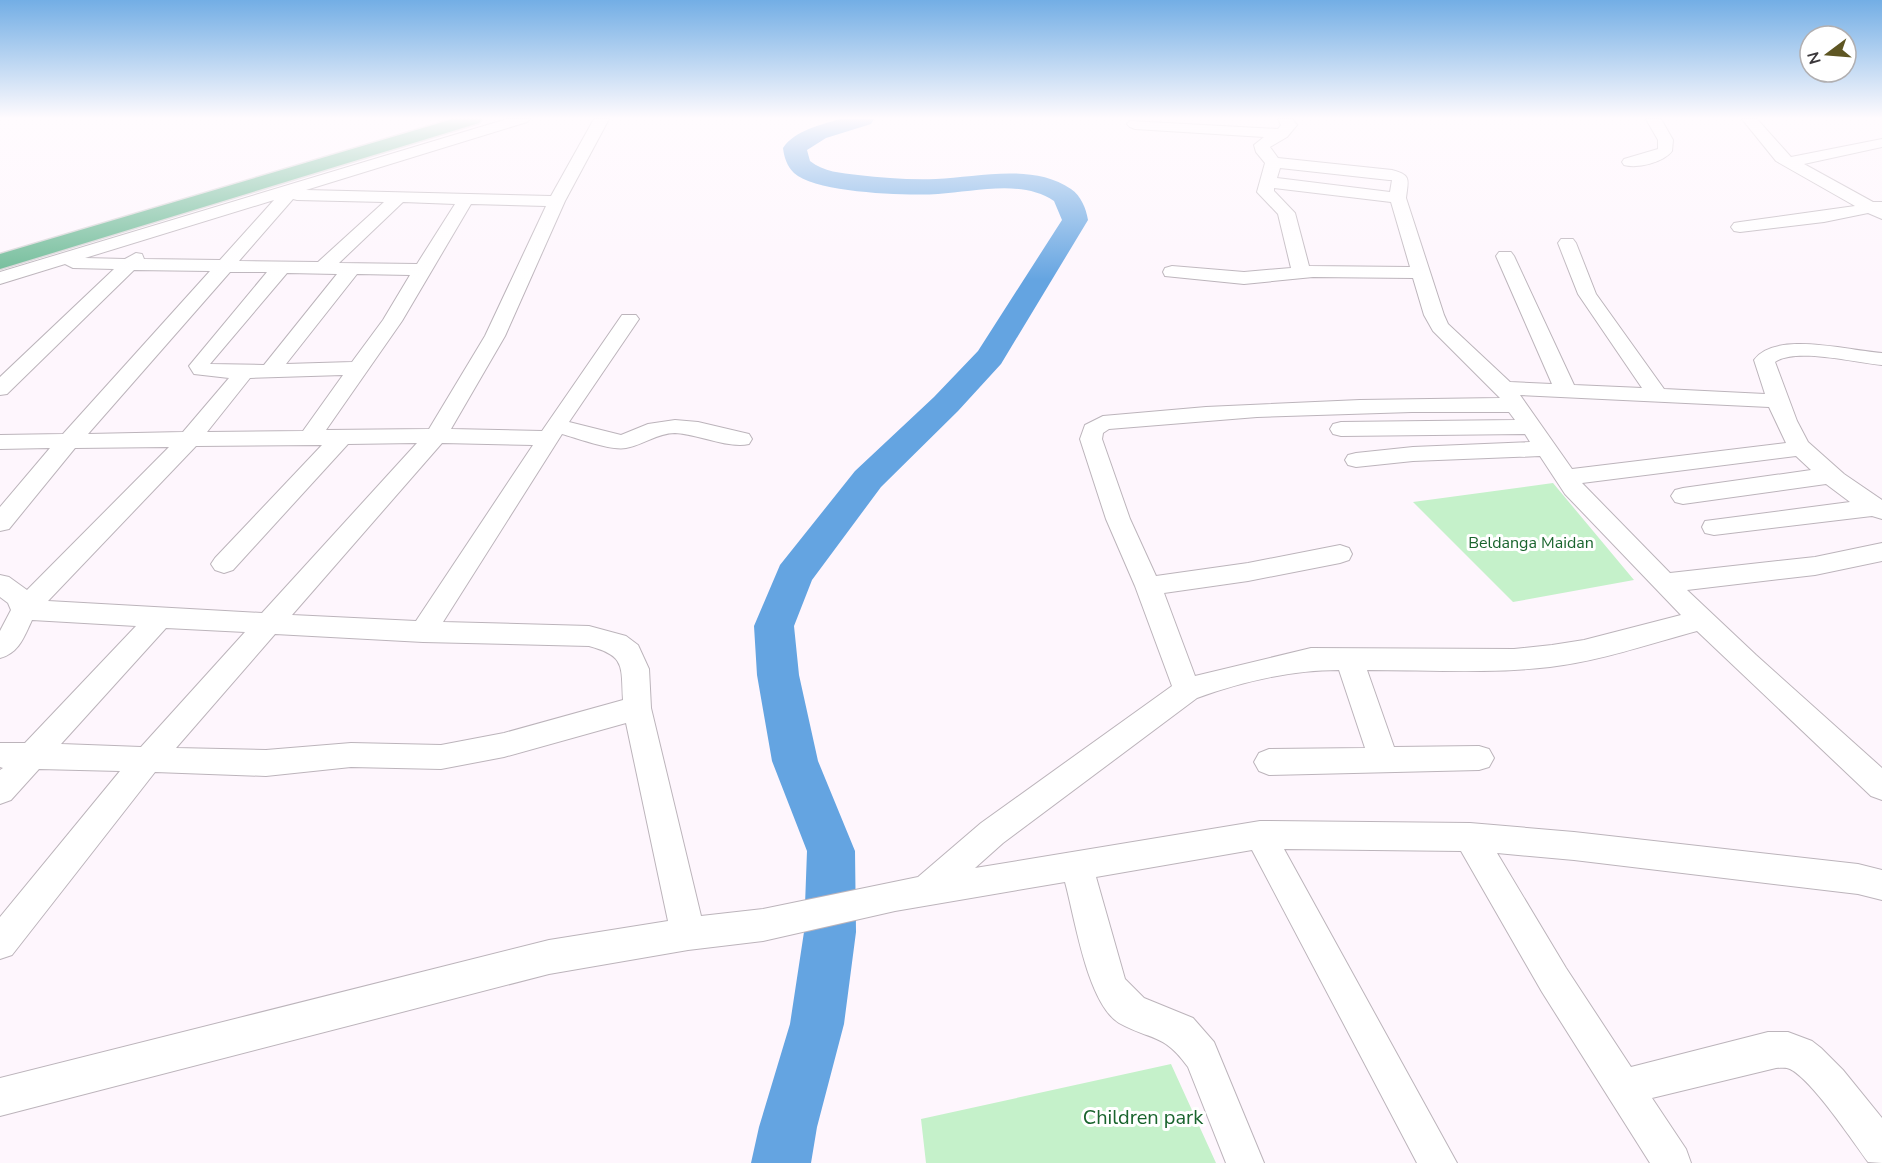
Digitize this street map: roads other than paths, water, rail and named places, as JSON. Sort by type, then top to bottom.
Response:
[{"type":"highway","points":[[0,246],[244,173]]},
{"type":"highway","points":[[6,271],[189,204],[292,173]]},
{"type":"street","points":[[0,523],[69,441],[306,173]]},
{"type":"street","points":[[50,255],[166,228],[349,173]]},
{"type":"street","points":[[0,943],[148,759],[436,436],[495,336],[572,173]]},
{"type":"street","points":[[1269,173],[1266,182],[1266,195],[1280,206],[1288,218],[1302,273]]},
{"type":"street","points":[[1373,173],[1397,176],[1401,181],[1398,198],[1440,327],[1510,397],[1574,488],[1664,583],[1882,787]]},
{"type":"street","points":[[1811,173],[1879,209]]},
{"type":"street","points":[[1266,182],[1398,198]]},
{"type":"street","points":[[292,191],[399,197],[557,201]]},
{"type":"street","points":[[322,269],[399,197]]},
{"type":"street","points":[[309,438],[360,368],[466,199]]},
{"type":"street","points":[[0,389],[189,204]]},
{"type":"street","points":[[1740,227],[1879,209]]},
{"type":"street","points":[[1567,243],[1587,294],[1657,395]]},
{"type":"street","points":[[50,255],[129,265],[423,270]]},
{"type":"street","points":[[1505,256],[1566,391]]},
{"type":"street","points":[[280,269],[199,366],[201,370],[244,372],[360,368]]},
{"type":"street","points":[[270,370],[351,269]]},
{"type":"street","points":[[0,289],[6,271]]},
{"type":"street","points":[[1172,272],[1244,278],[1337,271],[1421,273]]},
{"type":"street","points":[[423,632],[629,319]]},
{"type":"street","points":[[1878,509],[1833,476],[1794,438],[1764,360],[1768,354],[1779,350],[1882,358]]},
{"type":"street","points":[[0,648],[11,637],[24,610],[190,439],[244,372]]},
{"type":"street","points":[[1187,690],[1148,586],[1118,519],[1091,439],[1093,430],[1102,423],[1177,415],[1510,397],[1566,391],[1780,401]]},
{"type":"street","points":[[0,442],[436,436],[553,432],[621,442],[632,441],[669,426],[741,439]]},
{"type":"street","points":[[1341,429],[1531,427]]},
{"type":"street","points":[[224,564],[342,437]]},
{"type":"street","points":[[1566,477],[1802,448]]},
{"type":"street","points":[[1356,460],[1413,454],[1546,449]]},
{"type":"street","points":[[1683,496],[1833,476]]},
{"type":"street","points":[[1714,527],[1878,509]]},
{"type":"street","points":[[1664,583],[1815,566],[1882,552]]},
{"type":"street","points":[[1148,586],[1248,572],[1340,554]]},
{"type":"street","points":[[0,584],[18,597],[24,610]]},
{"type":"street","points":[[24,610],[423,632],[589,636],[616,643],[628,652],[635,669],[637,708],[688,934]]},
{"type":"street","points":[[0,791],[160,617]]},
{"type":"street","points":[[927,890],[992,833],[1187,690],[1213,681],[1311,659],[1472,660],[1542,657],[1584,651],[1702,620]]},
{"type":"street","points":[[1350,658],[1384,760]]},
{"type":"street","points":[[0,754],[30,757],[266,763],[351,755],[441,757],[495,747],[637,708]]},
{"type":"street","points":[[1269,762],[1479,758]]},
{"type":"street","points":[[0,1097],[549,957],[688,934],[763,925],[927,890],[1260,835],[1470,837],[1610,850],[1858,879],[1882,885]]},
{"type":"street","points":[[1260,835],[1438,1163]]},
{"type":"street","points":[[1470,837],[1554,980],[1672,1163]]},
{"type":"street","points":[[1077,865],[1110,987],[1119,1002],[1130,1011],[1175,1028],[1190,1039],[1202,1055],[1245,1163]]},
{"type":"street","points":[[1625,1087],[1768,1050],[1784,1049],[1800,1054],[1819,1071],[1882,1148]]},
{"type":"waterway","points":[[781,1163],[788,1127],[817,1024],[830,932],[831,851],[795,761],[778,675],[774,626],[794,575],[868,479],[946,404],[990,357],[1075,220],[1066,198],[1046,186],[1011,182],[936,187],[886,186],[826,178],[813,173]]},
{"type":"park label","name":"Beldanga Maidan","points":[[1531,543]]},
{"type":"park label","name":"Children park","points":[[1143,1117]]}]
